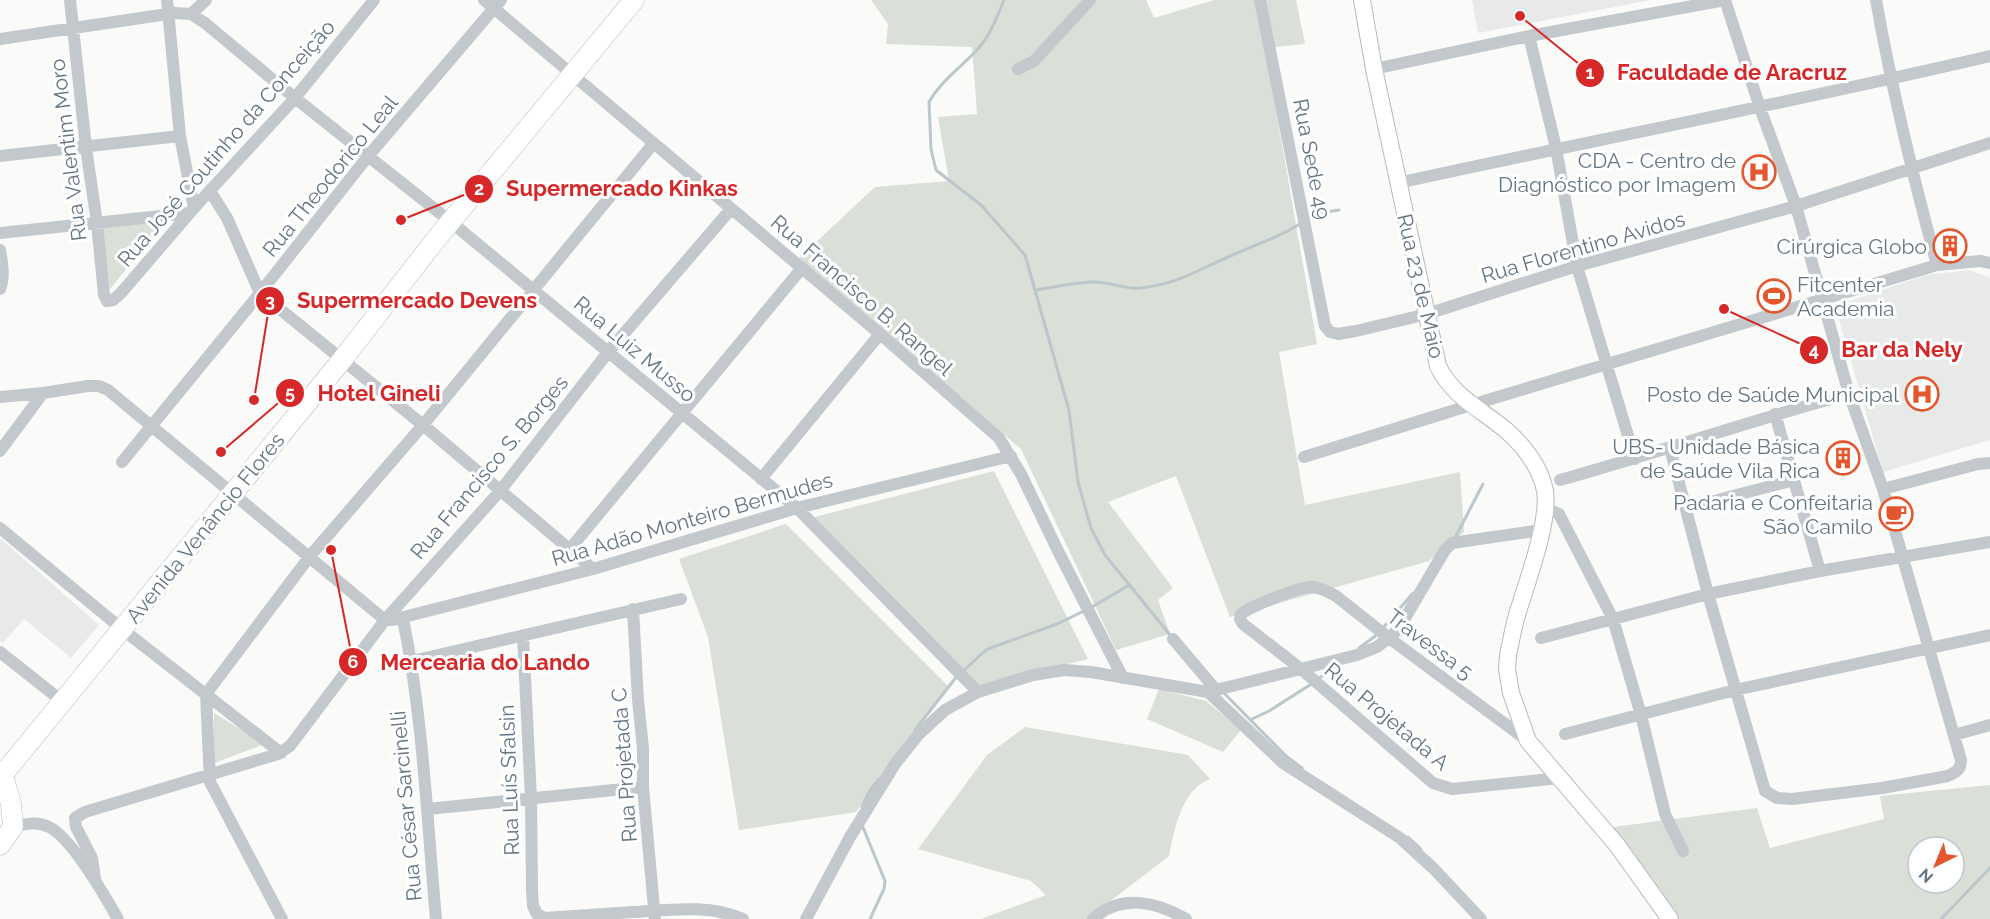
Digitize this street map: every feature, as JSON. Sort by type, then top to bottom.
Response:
[{"type":"main road","name":"Avenida Venâncio Flores","points":[[5,829],[2,777],[18,754],[233,494],[451,222],[634,0]]},
{"type":"street","name":"Rua Valentim Moro","points":[[70,0],[104,295]]},
{"type":"street","points":[[0,233],[192,211],[180,136],[166,0]]},
{"type":"street","points":[[0,39],[168,14],[191,14],[206,0]]},
{"type":"street","name":"Rua José Coutinho da Conceição","points":[[104,295],[107,301],[113,300],[121,293],[295,98],[374,0]]},
{"type":"street","name":"Rua Francisco B. Rangel","points":[[484,0],[498,4],[653,144],[880,334],[999,438],[1011,456],[1123,678]]},
{"type":"street","points":[[1018,69],[1034,61],[1090,0]]},
{"type":"street","name":"Rua Sede 49","points":[[1260,0],[1325,326]]},
{"type":"street","name":"Rua 23 de Maio","points":[[1362,0],[1374,69],[1433,347],[1443,378],[1471,405],[1503,428],[1528,454],[1543,483],[1545,508],[1542,530],[1508,655],[1507,669],[1511,693],[1528,741]]},
{"type":"street","points":[[1374,69],[1529,36],[1725,0],[1760,108],[1796,206],[1849,394],[1883,489],[1954,735],[1961,766],[1957,772],[1948,776],[1882,788],[1792,799],[1778,798],[1765,791],[1708,594],[1670,448]]},
{"type":"street","points":[[1876,0],[1890,80],[1910,168],[1937,265]]},
{"type":"street","name":"Rua Theodorico Leal","points":[[122,462],[369,155],[498,4]]},
{"type":"street","name":"Rua Luiz Musso","points":[[191,14],[369,155],[797,508],[978,692]]},
{"type":"street","points":[[1529,36],[1556,148],[1577,266],[1635,459]]},
{"type":"street","points":[[1398,183],[1556,148],[1760,108],[1990,56]]},
{"type":"street","points":[[0,156],[180,136]]},
{"type":"street","name":"Rua Florentino Avidos","points":[[1325,326],[1330,332],[1338,334],[1427,314],[1577,266],[1796,206],[1990,143]]},
{"type":"street","points":[[282,919],[208,776],[206,694],[310,556],[423,425],[653,144]]},
{"type":"street","points":[[210,191],[227,218],[260,293],[423,425],[593,569]]},
{"type":"street","name":"Rua Francisco S. Borges","points":[[282,753],[290,746],[385,620],[500,491],[609,351],[731,208]]},
{"type":"street","points":[[0,250],[2,285],[0,289]]},
{"type":"street","points":[[1304,457],[1937,265],[1980,261],[1990,263]]},
{"type":"street","points":[[569,550],[802,268]]},
{"type":"street","points":[[761,479],[880,334]]},
{"type":"street","points":[[0,397],[99,386],[122,400],[385,620]]},
{"type":"street","points":[[0,451],[43,393]]},
{"type":"street","points":[[1560,480],[1635,459],[1775,414],[1849,394]]},
{"type":"street","points":[[1775,414],[1820,571]]},
{"type":"street","name":"Rua Adão Monteiro Bermudes","points":[[385,620],[403,619],[593,569],[797,508],[1011,456]]},
{"type":"street","points":[[1883,489],[1984,464]]},
{"type":"street","points":[[1687,508],[1794,480]]},
{"type":"street","points":[[1545,508],[1558,514],[1613,619],[1641,715],[1665,814],[1683,851]]},
{"type":"street","points":[[0,528],[122,629],[282,753]]},
{"type":"street","points":[[806,919],[850,837],[895,764],[919,734],[945,710],[978,692],[1033,675],[1064,670],[1212,691],[1357,655],[1377,647],[1398,630],[1445,550],[1455,542],[1542,530]]},
{"type":"street","points":[[1541,638],[1708,594],[1820,571],[1990,542]]},
{"type":"street","name":"Travessa 5","points":[[1305,588],[1315,588],[1336,596],[1528,741]]},
{"type":"street","name":"Rua Projetada A","points":[[1305,588],[1249,608],[1241,614],[1240,619],[1243,624],[1301,669],[1426,778],[1442,787],[1452,789],[1560,778]]},
{"type":"street","points":[[411,661],[681,599]]},
{"type":"street","name":"Rua Projetada C","points":[[633,609],[643,748],[643,787],[655,915]]},
{"type":"street","name":"Rua César Sarcinelli","points":[[403,619],[411,661],[428,809],[436,919]]},
{"type":"street","points":[[1565,734],[1735,690],[1990,635]]},
{"type":"street","name":"Rua Luís Sfalsin","points":[[523,636],[531,798],[532,889],[534,906],[540,917]]},
{"type":"street","points":[[1173,639],[1212,691],[1266,749],[1290,769],[1401,838],[1481,919]]},
{"type":"street","points":[[0,652],[62,701]]},
{"type":"street","points":[[1954,735],[1990,725]]},
{"type":"street","points":[[1528,741],[1617,845],[1670,919]]},
{"type":"street","points":[[95,879],[92,858],[76,827],[75,818],[85,812],[282,753]]},
{"type":"street","points":[[428,809],[643,787]]},
{"type":"street","points":[[5,829],[32,823],[49,827],[67,844],[95,879],[118,919]]},
{"type":"street","points":[[1099,917],[1108,908],[1140,902],[1162,906],[1186,919]]},
{"type":"street","points":[[540,917],[655,915],[709,909],[743,919]]},
{"type":"shaded area","points":[[871,0],[1146,0],[1154,18],[1214,0],[1296,0],[1305,44],[1265,48],[1317,344],[1279,352],[1305,505],[1460,472],[1464,532],[1429,561],[1230,617],[1176,476],[1108,502],[1173,588],[1158,600],[1170,634],[1116,650],[1021,449],[799,258],[875,187],[949,181],[938,117],[977,114],[972,47],[886,44],[888,24]]},
{"type":"shaded area","points":[[1472,0],[1651,0],[1478,33]]},
{"type":"shaded area","points":[[167,219],[110,289],[99,227]]},
{"type":"shaded area","points":[[1970,270],[1990,278],[1990,440],[1883,472],[1835,306],[1926,275]]},
{"type":"shaded area","points":[[994,471],[1088,659],[977,687],[807,519]]},
{"type":"shaded area","points":[[786,524],[949,687],[856,812],[739,830],[708,637],[679,559]]},
{"type":"shaded area","points":[[0,538],[99,625],[71,658],[24,619],[3,643],[0,641]]},
{"type":"shaded area","points":[[1159,689],[1206,701],[1241,730],[1223,752],[1147,719]]},
{"type":"shaded area","points":[[214,713],[265,744],[214,763]]},
{"type":"shaded area","points":[[1025,727],[1188,755],[1210,779],[1200,784],[1186,801],[1177,823],[1169,856],[1087,919],[981,919],[1046,895],[1031,881],[918,849],[987,755]]},
{"type":"shaded area","points":[[1990,785],[1990,919],[1674,919],[1606,828],[1757,808],[1770,848],[1884,819],[1880,796]]},
{"type":"waterway","points":[[1004,0],[982,45],[945,81],[929,102],[931,149],[936,170],[981,205],[1025,255],[1069,410],[1078,482],[1091,528],[1105,555],[1171,636]]},
{"type":"waterway","points":[[1307,219],[1320,213],[1339,210]]},
{"type":"waterway","points":[[1036,290],[1088,282],[1135,288],[1167,283],[1277,236],[1301,223]]},
{"type":"waterway","points":[[1455,538],[1483,484]]},
{"type":"waterway","points":[[1092,607],[1129,585]]},
{"type":"waterway","points":[[1382,629],[1413,593]]},
{"type":"waterway","points":[[962,672],[986,650],[1057,624],[1086,610]]},
{"type":"waterway","points":[[1359,648],[1378,634]]},
{"type":"waterway","points":[[1318,679],[1337,665]]},
{"type":"waterway","points":[[915,730],[957,676]]},
{"type":"waterway","points":[[1250,720],[1269,711],[1313,683]]},
{"type":"waterway","points":[[1223,692],[1286,756],[1302,768]]},
{"type":"waterway","points":[[862,807],[869,792],[879,779]]},
{"type":"waterway","points":[[862,825],[885,881],[884,889],[870,919]]},
{"type":"waterway","points":[[1408,837],[1421,849]]},
{"type":"waterway","points":[[1941,919],[1990,868]]},
{"type":"place","name":"Faculdade de Aracruz","points":[[1520,16]]},
{"type":"place","name":"CDA - Centro de Diagnóstico por Imagem","points":[[1759,172]]},
{"type":"place","name":"Supermercado Kinkas","points":[[401,220]]},
{"type":"place","name":"Cirúrgica Globo","points":[[1950,246]]},
{"type":"place","name":"Fitcenter Academia","points":[[1774,296]]},
{"type":"place","name":"Bar da Nely","points":[[1724,309]]},
{"type":"place","name":"Posto de Saúde Municipal","points":[[1922,394]]},
{"type":"place","name":"Supermercado Devens","points":[[254,400]]},
{"type":"place","name":"Hotel Gineli","points":[[221,452]]},
{"type":"place","name":"UBS- Unidade Básica de Saúde Vila Rica","points":[[1843,458]]},
{"type":"place","name":"Padaria e Confeitaria São Camilo","points":[[1896,514]]},
{"type":"place","name":"Mercearia do Lando","points":[[331,550]]}]
